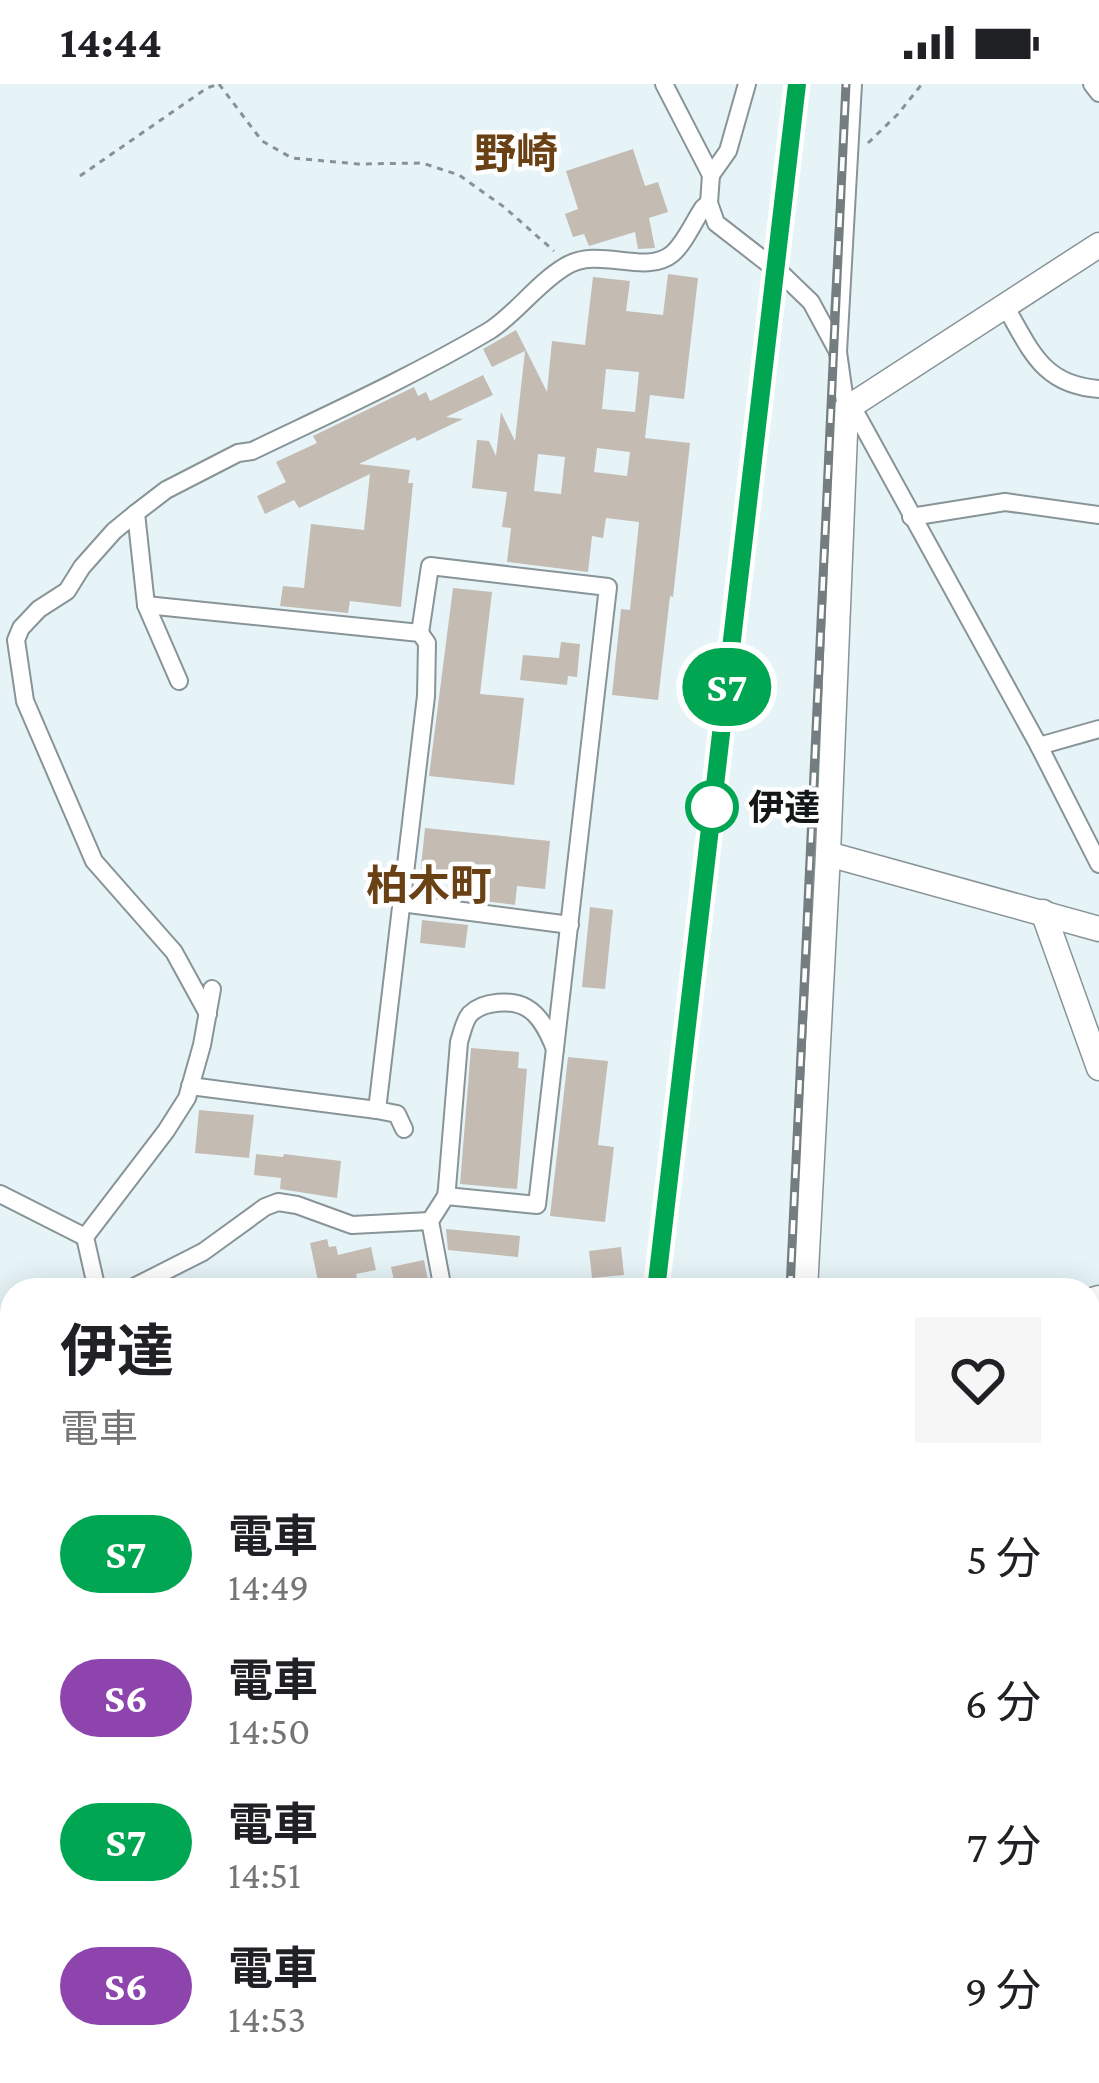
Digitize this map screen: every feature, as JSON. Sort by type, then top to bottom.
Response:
[{"type":"street","points":[[664,84],[711,176]]},
{"type":"street","points":[[747,84],[728,151],[711,176],[709,203],[716,223],[811,302],[838,352]]},
{"type":"street","points":[[806,1278],[848,408],[838,352],[853,84]]},
{"type":"street","points":[[1092,84],[1099,92]]},
{"type":"street","points":[[208,1014],[174,952],[94,861],[26,701],[16,640],[21,628],[67,591],[114,531],[166,490],[238,454],[252,452],[494,328],[570,263],[596,257],[653,262],[671,255],[709,203]]},
{"type":"street","points":[[848,408],[1099,245]]},
{"type":"street","points":[[1005,306],[1052,377],[1072,386],[1099,389]]},
{"type":"street","points":[[848,408],[1039,746],[1099,864]]},
{"type":"street","points":[[911,517],[1005,502],[1099,514]]},
{"type":"street","points":[[136,513],[146,605],[179,681]]},
{"type":"street","points":[[376,1110],[426,696],[427,643],[420,633],[430,566],[608,587],[537,1205],[446,1196]]},
{"type":"street","points":[[146,605],[420,633]]},
{"type":"street","points":[[1039,746],[1099,729]]},
{"type":"street","points":[[828,854],[1099,929]]},
{"type":"street","points":[[401,903],[570,925]]},
{"type":"street","points":[[1043,912],[1099,1067]]},
{"type":"street","points":[[85,1237],[187,1099],[212,989]]},
{"type":"street","points":[[441,1278],[430,1221],[446,1196],[459,1042],[470,1015],[492,1004],[525,1006],[542,1022],[556,1052]]},
{"type":"street","points":[[190,1086],[398,1114],[404,1129]]},
{"type":"street","points":[[0,1194],[85,1237],[95,1278]]},
{"type":"street","points":[[152,1278],[203,1252],[278,1202],[297,1204],[352,1225],[430,1221]]},
{"type":"path","points":[[80,176],[219,84],[262,141],[292,158],[422,163],[459,175],[570,263]]},
{"type":"path","points":[[849,160],[922,84]]},
{"type":"building","points":[[633,149],[645,186],[658,182],[668,212],[649,218],[655,248],[638,249],[635,232],[589,246],[584,234],[573,237],[565,214],[578,209],[566,171]]},
{"type":"building","points":[[668,274],[698,278],[684,399],[650,395],[645,438],[690,443],[658,700],[612,695],[621,609],[630,610],[639,522],[606,518],[603,538],[592,536],[588,572],[507,562],[511,528],[502,527],[507,492],[472,488],[477,440],[489,441],[496,456],[501,412],[515,441],[525,351],[492,367],[483,349],[516,330],[547,392],[552,341],[585,345],[593,277],[630,281],[626,311],[663,315]],"holes":[[[606,369],[639,372],[635,412],[602,409]],[[597,448],[630,452],[627,476],[594,472]],[[538,454],[565,457],[561,494],[534,491]]]},
{"type":"building","points":[[483,375],[493,395],[446,417],[463,419],[359,464],[410,470],[408,483],[413,483],[401,607],[350,601],[348,613],[280,606],[283,586],[304,588],[311,524],[364,530],[370,474],[299,508],[294,500],[265,514],[257,496],[286,482],[276,462],[317,443],[313,436],[414,387],[418,396],[426,392],[430,401]]},
{"type":"building","points":[[453,588],[492,592],[480,694],[524,698],[514,785],[429,776]]},
{"type":"building","points":[[561,642],[580,644],[577,677],[568,676],[567,685],[520,680],[523,655],[559,658]]},
{"type":"building","points":[[425,828],[550,841],[545,889],[517,886],[515,905],[476,900],[478,882],[420,876]]},
{"type":"building","points":[[590,907],[613,910],[605,989],[582,987]]},
{"type":"building","points":[[422,920],[468,925],[465,948],[420,943]]},
{"type":"building","points":[[471,1048],[519,1052],[518,1068],[527,1069],[517,1189],[460,1184]]},
{"type":"building","points":[[568,1057],[608,1061],[598,1145],[614,1147],[605,1222],[550,1216]]},
{"type":"building","points":[[199,1110],[254,1115],[249,1158],[195,1153]]},
{"type":"building","points":[[256,1154],[341,1161],[337,1198],[280,1189],[281,1178],[254,1175]]},
{"type":"building","points":[[446,1229],[520,1236],[518,1257],[448,1250]]},
{"type":"building","points":[[327,1239],[338,1255],[371,1247],[376,1270],[356,1274],[357,1278],[317,1278],[310,1243]]},
{"type":"building","points":[[621,1247],[624,1275],[592,1278],[589,1251]]},
{"type":"building","points":[[424,1260],[428,1278],[393,1278],[391,1267]]},
{"type":"railway","points":[[657,1278],[797,84]]},
{"type":"railway","points":[[791,1278],[846,84]]},
{"type":"train","name":"S7","points":[[657,1278],[797,84]]},
{"type":"place","name":"伊達","points":[[712,807]]},
{"type":"district","name":"野崎","points":[[516,153]]},
{"type":"district","name":"柏木町","points":[[429,885]]}]
